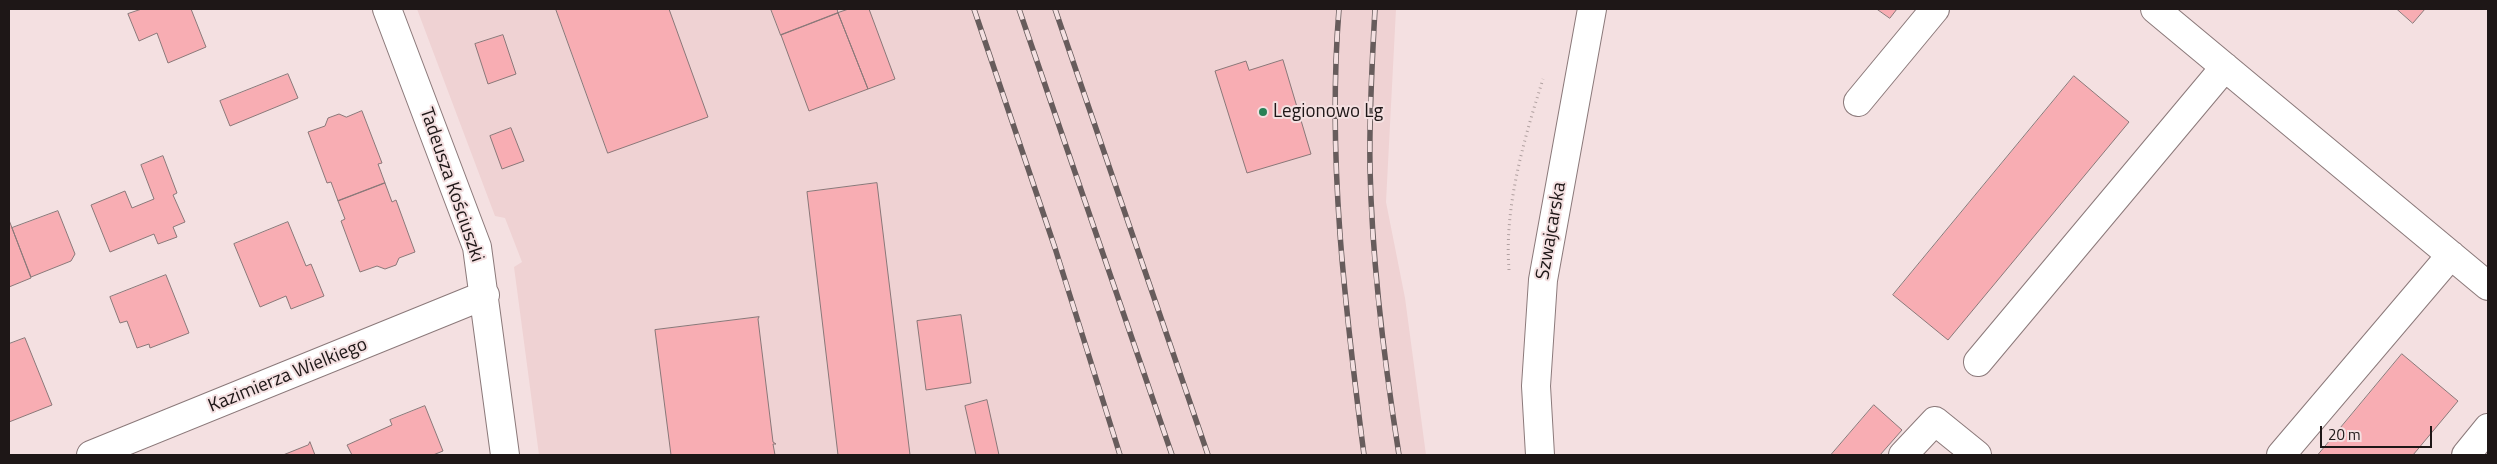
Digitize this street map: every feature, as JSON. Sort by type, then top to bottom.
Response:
[{"type":"street","name":"Tadeusza Kościuszki","points":[[388,9],[477,247],[485,295],[505,455]]},
{"type":"street","name":"Szwajcarska","points":[[1540,455],[1536,386],[1543,280],[1592,9]]},
{"type":"street","points":[[1858,102],[1935,9]]},
{"type":"street","points":[[2155,9],[2488,286]]},
{"type":"street","points":[[1978,362],[2225,67]]},
{"type":"street","points":[[2281,455],[2450,255]]},
{"type":"street","name":"Kazimierza Wielkiego","points":[[91,455],[485,295]]},
{"type":"street","points":[[1903,455],[1935,422],[1977,455]]},
{"type":"street","points":[[2466,455],[2488,428]]},
{"type":"path","points":[[1509,278],[1507,242],[1524,138],[1544,73]]},
{"type":"shaded area","points":[[417,9],[1396,9],[1386,202],[1405,298],[1426,455],[539,455],[514,267],[522,262],[505,218],[495,216]]},
{"type":"building","points":[[142,9],[191,9],[206,47],[168,63],[157,33],[139,41],[128,14]]},
{"type":"building","points":[[556,9],[669,9],[708,117],[608,153]]},
{"type":"building","points":[[771,9],[837,9],[838,13],[781,35]]},
{"type":"building","points":[[849,9],[869,9],[895,79],[868,89],[838,13]]},
{"type":"building","points":[[1877,9],[1897,9],[1890,18]]},
{"type":"building","points":[[2397,9],[2425,9],[2413,23]]},
{"type":"building","points":[[838,13],[868,89],[809,111],[781,35]]},
{"type":"building","points":[[503,35],[516,74],[488,84],[475,44]]},
{"type":"building","name":"Legionowo Lg","points":[[1283,60],[1311,154],[1247,173],[1215,71],[1246,61],[1249,70]]},
{"type":"building","points":[[288,74],[298,98],[230,126],[220,101]]},
{"type":"building","points":[[2074,76],[2129,122],[1948,340],[1893,295]]},
{"type":"building","points":[[362,111],[382,163],[378,164],[385,183],[338,201],[331,182],[327,183],[308,132],[325,126],[328,118],[339,114],[346,117]]},
{"type":"building","points":[[511,128],[524,161],[502,169],[490,136]]},
{"type":"building","points":[[163,156],[177,193],[173,195],[185,222],[173,227],[177,237],[158,244],[154,234],[110,252],[91,205],[125,191],[132,208],[154,199],[141,165]]},
{"type":"building","points":[[385,183],[392,202],[396,200],[415,252],[399,258],[396,265],[385,269],[377,266],[360,272],[341,221],[345,219],[338,201]]},
{"type":"building","points":[[877,183],[910,455],[838,455],[807,192]]},
{"type":"building","points":[[58,211],[75,254],[71,261],[31,277],[12,228]]},
{"type":"building","points":[[9,220],[31,278],[9,287]]},
{"type":"building","points":[[288,222],[306,266],[311,264],[324,296],[291,309],[286,296],[260,307],[234,244]]},
{"type":"building","points":[[166,275],[189,333],[150,348],[149,344],[137,348],[127,321],[120,323],[110,297]]},
{"type":"building","points":[[961,315],[971,383],[926,390],[917,321]]},
{"type":"building","points":[[759,317],[773,442],[776,444],[773,444],[775,455],[671,455],[655,330]]},
{"type":"building","points":[[25,338],[52,405],[9,422],[9,344]]},
{"type":"building","points":[[2402,354],[2458,401],[2413,455],[2318,455]]},
{"type":"building","points":[[987,400],[999,455],[976,455],[965,406]]},
{"type":"building","points":[[1874,405],[1902,430],[1880,455],[1831,455]]},
{"type":"building","points":[[425,406],[443,451],[433,455],[352,455],[347,445],[392,425],[390,420]]},
{"type":"building","points":[[310,442],[315,455],[283,455],[308,445]]},
{"type":"railway","points":[[974,9],[1055,248],[1120,455]]},
{"type":"railway","points":[[1019,9],[1172,455]]},
{"type":"railway","points":[[1055,9],[1208,455]]},
{"type":"railway","points":[[1339,9],[1335,121],[1340,232],[1350,344],[1364,455]]},
{"type":"railway","points":[[1375,9],[1370,128],[1371,204],[1388,384],[1399,455]]},
{"type":"place","name":"Legionowo Lg","points":[[1263,112]]}]
